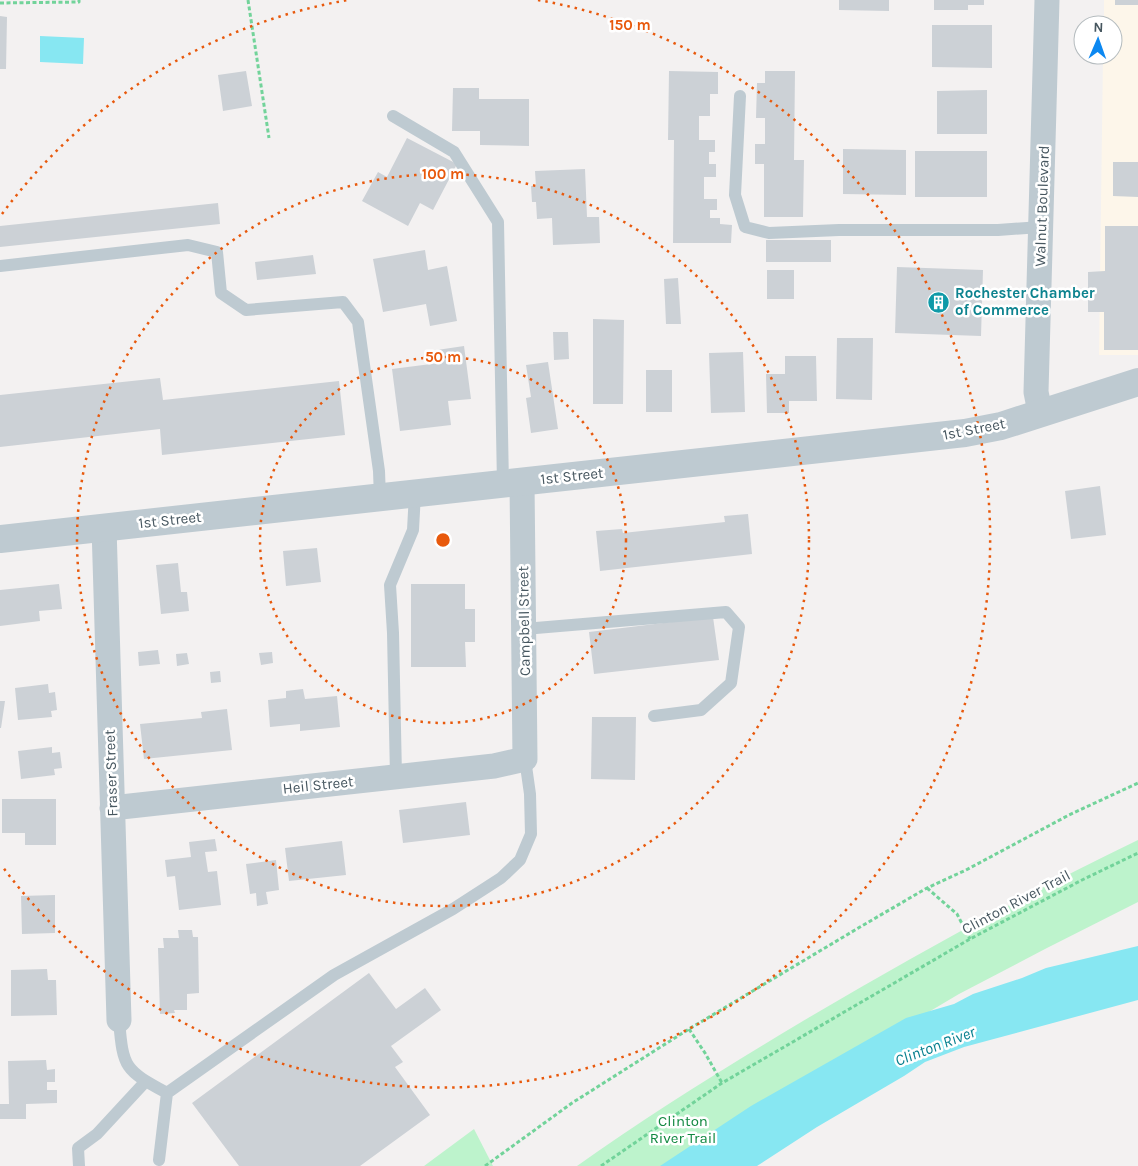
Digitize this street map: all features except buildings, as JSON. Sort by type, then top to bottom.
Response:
[{"type":"street","name":"Walnut Boulevard","points":[[1040,412],[1036,392],[1047,0]]},
{"type":"street","name":"1st Street","points":[[0,539],[965,433],[1001,426],[1138,382]]},
{"type":"street","name":"Campbell Street","points":[[513,483],[524,629],[525,760]]},
{"type":"street","name":"Fraser Street","points":[[104,527],[120,1020]]},
{"type":"street","name":"Heil Street","points":[[112,808],[494,766],[525,760]]},
{"type":"lane","points":[[740,96],[734,194],[745,227],[770,233],[838,230],[998,230],[1041,227]]},
{"type":"lane","points":[[393,116],[454,152],[498,222],[513,483]]},
{"type":"lane","points":[[0,266],[188,245],[217,252],[221,293],[246,310],[343,302],[358,322],[380,498]]},
{"type":"lane","points":[[396,776],[390,585],[413,530],[415,494]]},
{"type":"lane","points":[[524,629],[726,612],[739,627],[731,682],[701,710],[654,716]]},
{"type":"lane","points":[[159,1160],[167,1093],[334,975],[453,909],[501,878],[520,860],[531,834],[530,794],[525,760]]},
{"type":"lane","points":[[120,1020],[125,1062],[134,1074],[167,1093]]},
{"type":"lane","points":[[79,1166],[78,1148],[97,1134],[146,1082]]},
{"type":"path","points":[[0,3],[78,2],[79,0]]},
{"type":"path","points":[[248,0],[269,138]]},
{"type":"path","points":[[485,1166],[572,1103],[689,1029],[927,888],[966,870],[1069,815],[1138,783]]},
{"type":"path","name":"Clinton River Trail","points":[[601,1166],[722,1083],[970,939],[1138,853]]},
{"type":"path","points":[[927,888],[956,914],[970,939]]},
{"type":"path","points":[[689,1029],[722,1083]]},
{"type":"shaded area","points":[[1104,0],[1138,0],[1138,355],[1099,355],[1103,65],[1123,65],[1123,15],[1104,15]]},
{"type":"green space","name":"Clinton River Trail","points":[[1138,840],[1138,902],[959,994],[679,1166],[577,1166],[688,1091],[844,997],[1011,904]]},
{"type":"green space","points":[[474,1129],[493,1166],[424,1166]]},
{"type":"water","points":[[40,36],[84,38],[83,64],[40,62]]},
{"type":"water","name":"Clinton River","points":[[1138,946],[1138,1000],[964,1047],[925,1062],[817,1127],[757,1166],[660,1166],[751,1106],[906,1018],[954,1004],[973,994],[1046,968]]},
{"type":"place","name":"Rochester Chamber of Commerce","points":[[939,302]]}]
